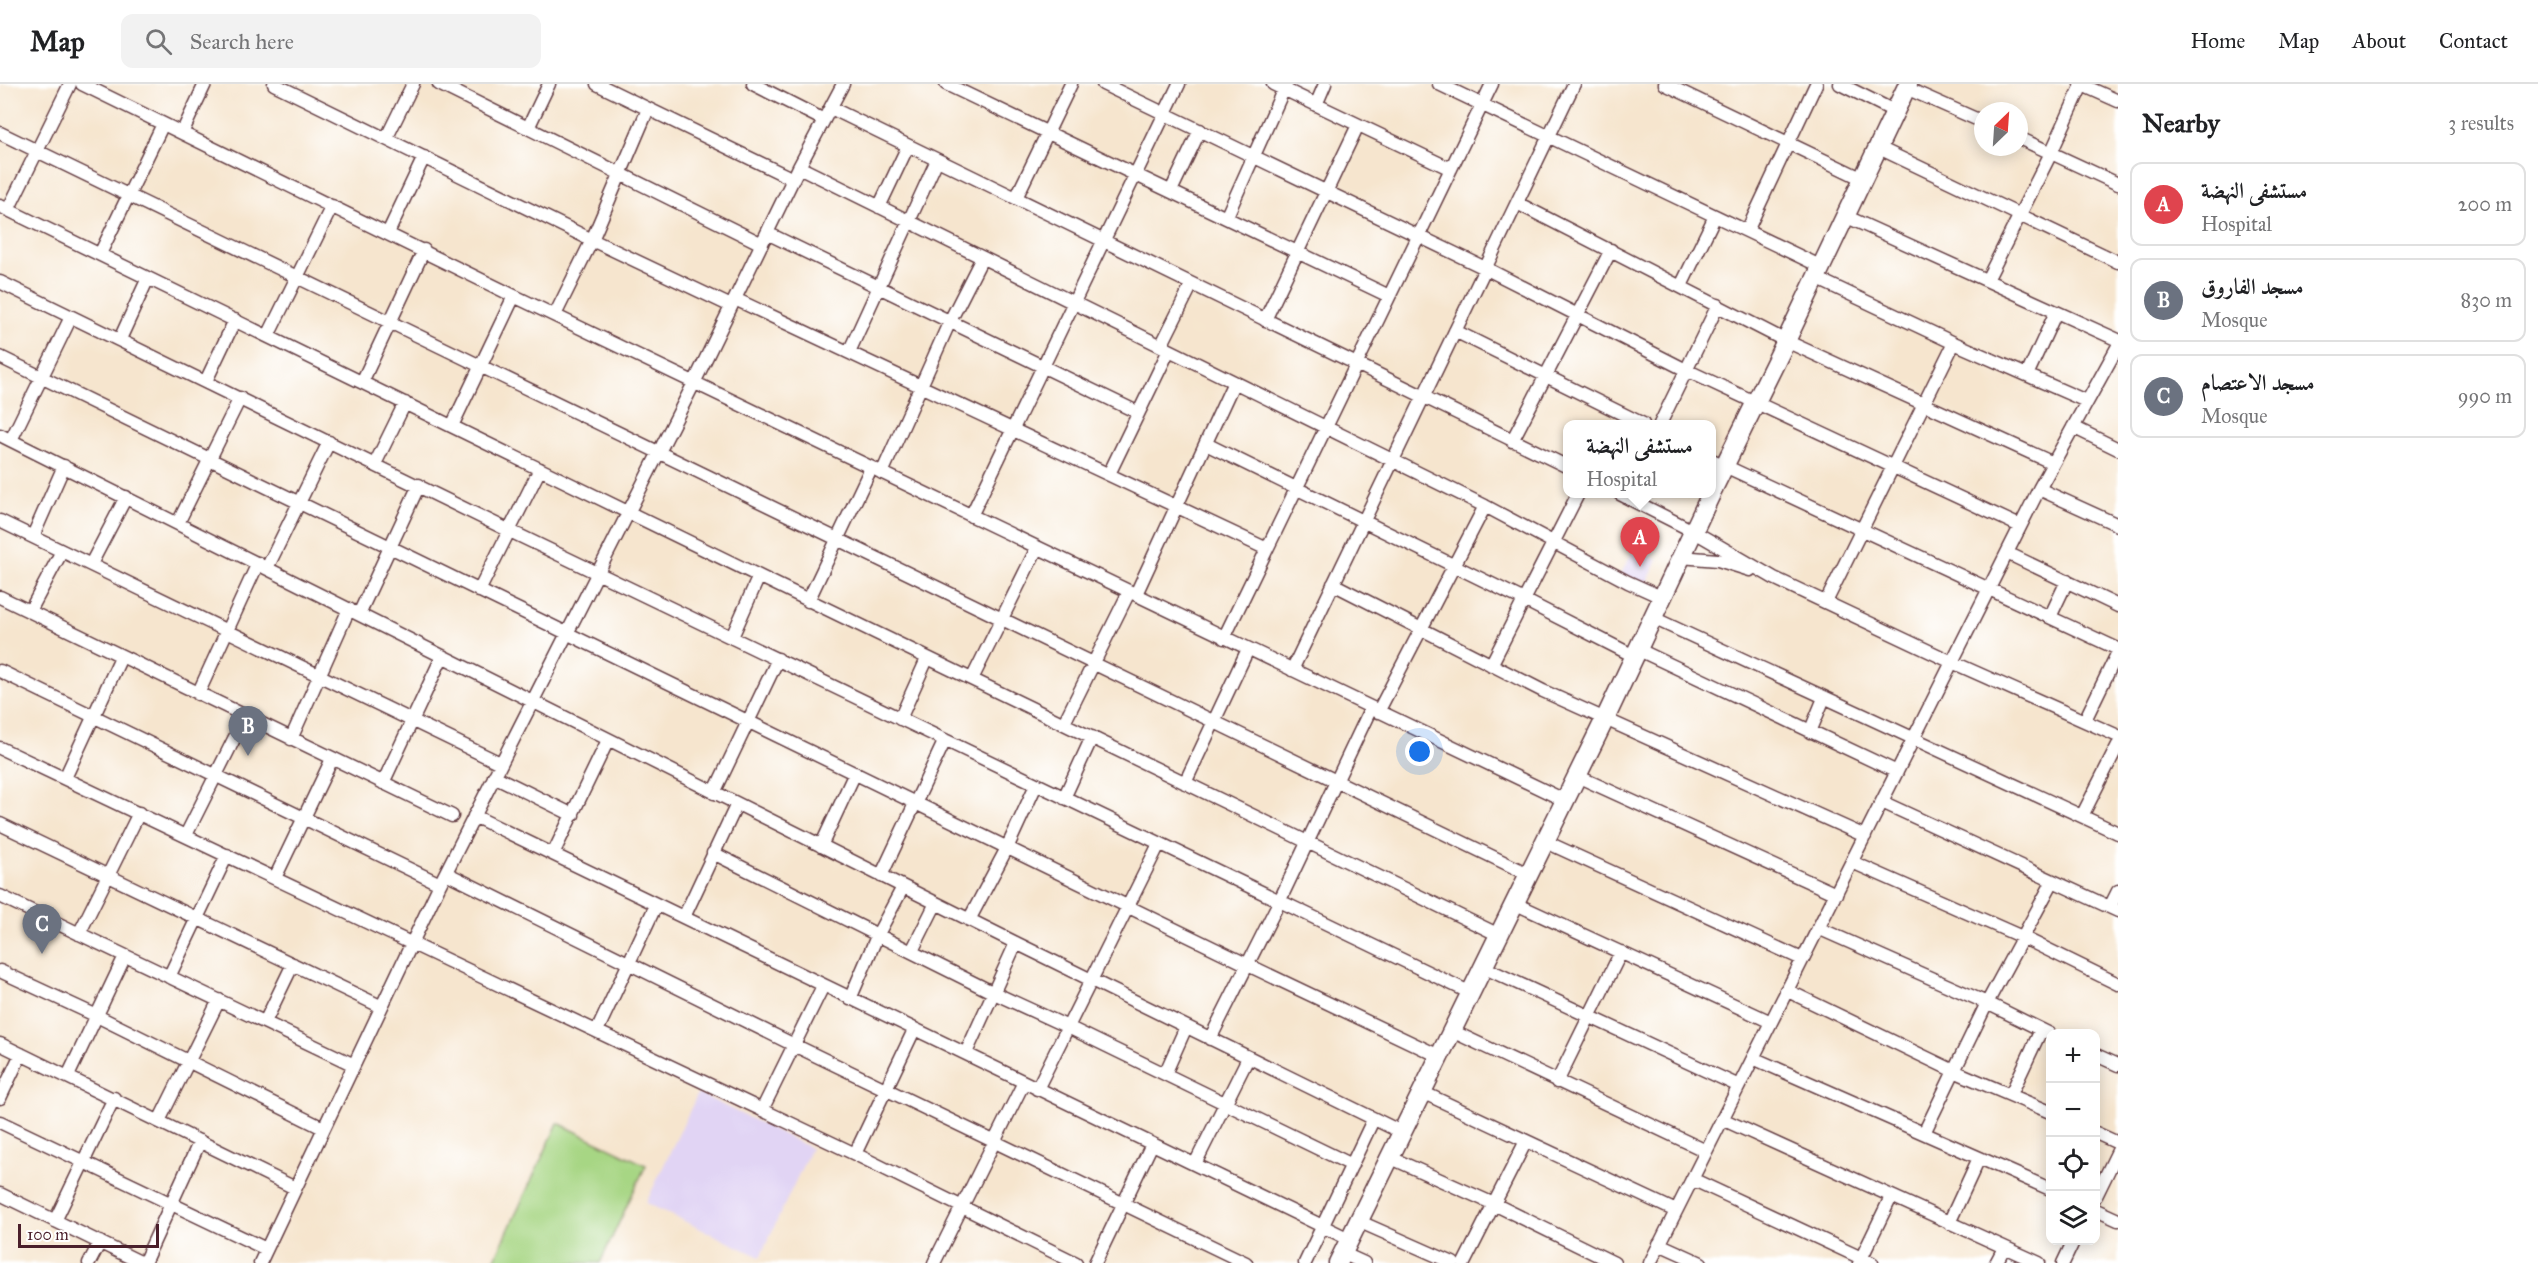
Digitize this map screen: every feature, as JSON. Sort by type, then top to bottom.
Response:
[{"type":"highway","points":[[1718,463],[1756,402],[1907,86]]},
{"type":"highway","points":[[1343,1252],[1605,719],[1708,498]]},
{"type":"street","points":[[70,84],[4,208],[628,511],[808,601],[1499,934]]},
{"type":"street","points":[[82,84],[694,383],[1564,800]]},
{"type":"street","points":[[182,133],[206,84]]},
{"type":"street","points":[[274,84],[592,240],[849,352],[1267,549]]},
{"type":"street","points":[[386,139],[413,84]]},
{"type":"street","points":[[439,84],[620,175],[879,287],[1137,412]]},
{"type":"street","points":[[528,128],[549,84]]},
{"type":"street","points":[[597,84],[794,179]]},
{"type":"street","points":[[753,84],[824,120]]},
{"type":"street","points":[[260,1263],[352,1064],[443,878],[694,383],[799,167],[843,84]]},
{"type":"street","points":[[946,84],[971,89],[1048,132],[1389,296]]},
{"type":"street","points":[[1016,198],[1071,84]]},
{"type":"street","points":[[1103,84],[1485,268],[1686,370],[2020,526]]},
{"type":"street","points":[[971,516],[1179,84]]},
{"type":"street","points":[[1316,105],[1325,84]]},
{"type":"street","points":[[1439,84],[1747,231],[1819,273],[1954,343],[2086,401]]},
{"type":"street","points":[[1224,638],[1492,84]]},
{"type":"street","points":[[1292,670],[1574,84]]},
{"type":"street","points":[[1665,84],[1680,87],[1789,144],[1863,179]]},
{"type":"street","points":[[1747,231],[1816,84]]},
{"type":"street","points":[[1840,84],[1894,111]]},
{"type":"street","points":[[1987,280],[2051,153],[2081,85],[2118,101]]},
{"type":"street","points":[[1226,218],[1281,86],[1451,169]]},
{"type":"street","points":[[1907,86],[1974,118]]},
{"type":"street","points":[[831,108],[1563,465]]},
{"type":"street","points":[[555,315],[592,240],[648,109]]},
{"type":"street","points":[[100,255],[163,124]]},
{"type":"street","points":[[1266,320],[1358,125]]},
{"type":"street","points":[[1171,191],[1200,130]]},
{"type":"street","points":[[0,133],[1528,874]]},
{"type":"street","points":[[2028,142],[2118,184]]},
{"type":"street","points":[[879,207],[908,146]]},
{"type":"street","points":[[1877,147],[2118,262]]},
{"type":"street","points":[[388,233],[424,158]]},
{"type":"street","points":[[849,352],[907,221],[937,160]]},
{"type":"street","points":[[799,167],[1393,460],[1661,597]]},
{"type":"street","points":[[1517,203],[1786,341],[2053,463]]},
{"type":"street","points":[[268,336],[332,206]]},
{"type":"street","points":[[1681,286],[1715,216]]},
{"type":"street","points":[[1845,216],[2118,340]]},
{"type":"street","points":[[362,382],[424,250]]},
{"type":"street","points":[[1512,441],[1611,250]]},
{"type":"street","points":[[808,601],[838,539],[921,387],[950,321],[982,258]]},
{"type":"street","points":[[120,339],[148,278]]},
{"type":"street","points":[[0,282],[420,485],[510,531],[1471,993]]},
{"type":"street","points":[[1109,474],[1192,284]]},
{"type":"street","points":[[452,426],[514,296]]},
{"type":"street","points":[[1662,420],[1718,305]]},
{"type":"street","points":[[2027,375],[2056,312]]},
{"type":"street","points":[[71,317],[41,377],[6,438],[126,496],[532,703],[1016,944],[1401,1132]]},
{"type":"street","points":[[206,381],[234,320]]},
{"type":"street","points":[[1455,331],[1635,420]]},
{"type":"street","points":[[1826,602],[1954,343]]},
{"type":"street","points":[[1650,1263],[1990,589],[2038,489],[2086,401],[2113,369],[2118,346]]},
{"type":"street","points":[[0,357],[1439,1056]]},
{"type":"street","points":[[1064,723],[1177,506],[1234,382]]},
{"type":"street","points":[[178,523],[240,398]]},
{"type":"street","points":[[375,464],[405,403]]},
{"type":"street","points":[[2073,427],[2118,448]]},
{"type":"street","points":[[198,694],[226,630],[299,502],[329,442]]},
{"type":"street","points":[[1206,444],[1635,653],[1897,772]]},
{"type":"street","points":[[1718,463],[2118,650],[2085,720]]},
{"type":"street","points":[[33,536],[64,466]]},
{"type":"street","points":[[479,591],[540,469]]},
{"type":"street","points":[[291,739],[319,675],[391,548],[420,485]]},
{"type":"street","points":[[2038,489],[2118,525]]},
{"type":"street","points":[[92,564],[126,496]]},
{"type":"street","points":[[1491,665],[1576,498]]},
{"type":"street","points":[[1628,498],[1693,531],[1774,578],[1952,662],[2118,736]]},
{"type":"street","points":[[1210,1039],[1336,782],[1485,506]]},
{"type":"street","points":[[0,521],[500,763]]},
{"type":"street","points":[[972,679],[1037,548]]},
{"type":"street","points":[[30,611],[62,551]]},
{"type":"street","points":[[2007,553],[2118,606]]},
{"type":"street","points":[[1680,557],[1718,560],[1774,578]]},
{"type":"street","points":[[732,637],[759,576]]},
{"type":"street","points":[[2050,617],[2067,581]]},
{"type":"street","points":[[1333,584],[1491,665],[1865,836]]},
{"type":"street","points":[[0,597],[452,816]]},
{"type":"street","points":[[1651,617],[2118,832]]},
{"type":"street","points":[[1185,783],[1248,649]]},
{"type":"street","points":[[65,778],[121,657]]},
{"type":"street","points":[[383,783],[442,657]]},
{"type":"street","points":[[900,719],[927,658]]},
{"type":"street","points":[[714,793],[778,659]]},
{"type":"street","points":[[0,671],[304,818],[443,878],[629,964],[1246,1263]]},
{"type":"street","points":[[1810,732],[1824,698]]},
{"type":"street","points":[[186,835],[245,717]]},
{"type":"street","points":[[1064,798],[1092,737]]},
{"type":"street","points":[[553,854],[608,740]]},
{"type":"street","points":[[880,876],[945,740]]},
{"type":"street","points":[[2082,816],[2118,745]]},
{"type":"street","points":[[0,748],[855,1154],[1076,1263]]},
{"type":"street","points":[[275,878],[332,759]]},
{"type":"street","points":[[820,846],[855,773]]},
{"type":"street","points":[[494,776],[573,815]]},
{"type":"street","points":[[1577,776],[1836,894]]},
{"type":"street","points":[[969,920],[1007,848],[1036,785]]},
{"type":"street","points":[[1882,802],[2114,909],[2118,891]]},
{"type":"street","points":[[684,917],[737,804]]},
{"type":"street","points":[[79,934],[139,813]]},
{"type":"street","points":[[474,816],[1323,1226],[1343,1252],[1364,1263]]},
{"type":"street","points":[[0,824],[380,1006]]},
{"type":"street","points":[[1544,840],[1802,959]]},
{"type":"street","points":[[1037,1089],[1159,844]]},
{"type":"street","points":[[713,853],[994,993],[1352,1165]]},
{"type":"street","points":[[169,977],[228,855]]},
{"type":"street","points":[[1852,862],[2118,984]]},
{"type":"street","points":[[1923,1133],[1987,1003],[2053,881]]},
{"type":"street","points":[[850,999],[878,934],[903,887]]},
{"type":"street","points":[[2,900],[79,934],[352,1064]]},
{"type":"street","points":[[912,951],[936,903]]},
{"type":"street","points":[[1514,903],[1771,1022]]},
{"type":"street","points":[[597,1031],[656,905]]},
{"type":"street","points":[[1818,928],[1987,1003],[2046,1032],[2011,1094]]},
{"type":"street","points":[[966,1053],[1016,944]]},
{"type":"street","points":[[1557,1082],[1621,952]]},
{"type":"street","points":[[68,1076],[125,956]]},
{"type":"street","points":[[265,1022],[293,964]]},
{"type":"street","points":[[1483,967],[1739,1086]]},
{"type":"street","points":[[0,971],[97,1016],[323,1128]]},
{"type":"street","points":[[762,1110],[823,986]]},
{"type":"street","points":[[1786,990],[1954,1071],[2046,1110]]},
{"type":"street","points":[[159,1120],[219,1000]]},
{"type":"street","points":[[1165,1074],[1186,1027]]},
{"type":"street","points":[[855,1154],[914,1030]]},
{"type":"street","points":[[1452,1032],[1706,1151]]},
{"type":"street","points":[[0,1044],[295,1188]]},
{"type":"street","points":[[0,1098],[21,1054]]},
{"type":"street","points":[[2100,1057],[2118,1065]]},
{"type":"street","points":[[1195,1164],[1248,1058]]},
{"type":"street","points":[[1753,1058],[2046,1187]]},
{"type":"street","points":[[934,1263],[1024,1082]]},
{"type":"street","points":[[1422,1092],[1676,1211]]},
{"type":"street","points":[[55,1221],[114,1098]]},
{"type":"street","points":[[1722,1119],[2039,1263]]},
{"type":"street","points":[[1305,1263],[1373,1120]]},
{"type":"street","points":[[0,1122],[266,1249]]},
{"type":"street","points":[[2100,1135],[2118,1143]]},
{"type":"street","points":[[1,1199],[55,1221],[143,1263],[200,1141]]},
{"type":"street","points":[[1464,1263],[1526,1141]]},
{"type":"street","points":[[1095,1263],[1152,1144]]},
{"type":"street","points":[[2098,1191],[2118,1151]]},
{"type":"street","points":[[1389,1157],[1494,1204],[1614,1263]]},
{"type":"street","points":[[1949,1223],[1979,1158]]},
{"type":"street","points":[[1692,1179],[1864,1261],[1891,1197]]},
{"type":"street","points":[[2100,1211],[2118,1220]]},
{"type":"street","points":[[1358,1221],[1453,1263]]},
{"type":"street","points":[[89,1263],[100,1242]]},
{"type":"street","points":[[1659,1244],[1701,1263]]},
{"type":"street","points":[[2063,1263],[2072,1245]]},
{"type":"street","points":[[1996,1263],[2004,1248]]},
{"type":"shaded area","points":[[1634,549],[1658,560],[1646,585],[1621,574]]},
{"type":"shaded area","points":[[698,1093],[811,1148],[760,1257],[646,1203]]},
{"type":"green space","points":[[558,1123],[646,1165],[600,1263],[493,1263]]},
{"type":"place","name":"مستشفى النهضة","points":[[1640,567]]},
{"type":"place","name":"مسجد الفاروق","points":[[248,756]]},
{"type":"place","name":"مسجد الاعتصام","points":[[42,954]]}]
